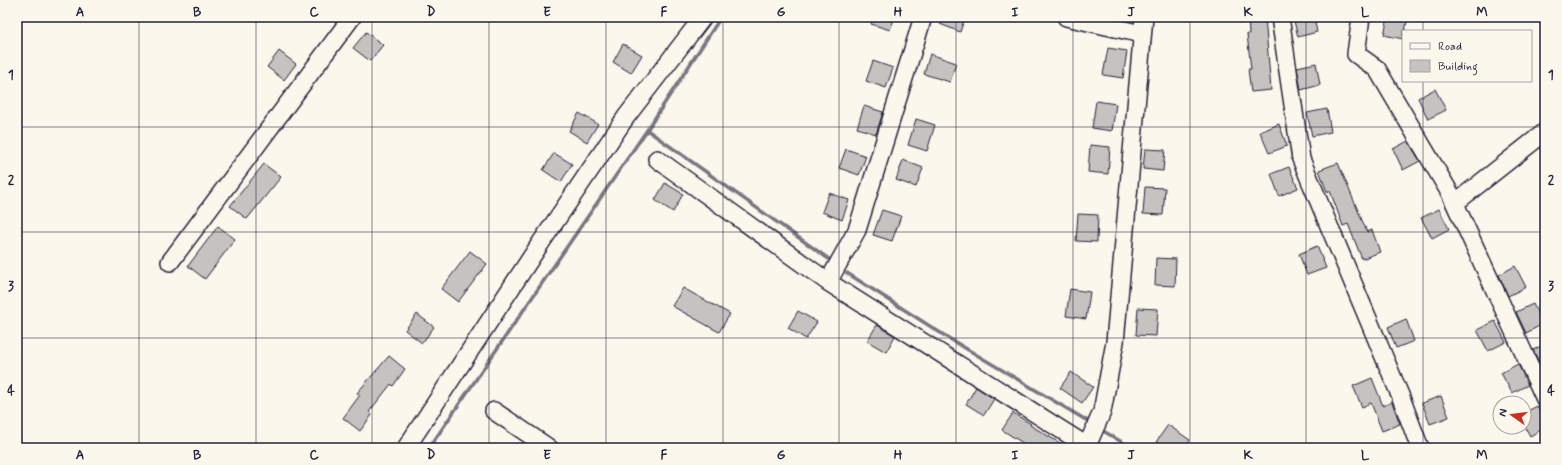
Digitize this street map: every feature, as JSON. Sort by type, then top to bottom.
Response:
[{"type":"street","points":[[170,262],[352,17]]},
{"type":"street","points":[[406,448],[540,244],[626,117],[703,17]]},
{"type":"street","points":[[828,282],[857,230],[923,17]]},
{"type":"street","points":[[1066,17],[1142,34]]},
{"type":"street","points":[[657,159],[828,282],[1088,447],[1102,412],[1115,342],[1144,17]]},
{"type":"street","points":[[1280,17],[1301,159],[1397,388],[1420,448]]},
{"type":"street","points":[[1361,17],[1356,54],[1377,68],[1455,203],[1545,399]]},
{"type":"street","points":[[1455,203],[1545,132]]},
{"type":"street","points":[[494,411],[549,448]]},
{"type":"building","points":[[873,17],[895,17],[890,30],[871,24]]},
{"type":"building","points":[[942,17],[965,17],[960,32],[940,24]]},
{"type":"building","points":[[1248,17],[1265,17],[1271,90],[1251,92],[1248,69],[1251,69],[1247,34],[1249,34]]},
{"type":"building","points":[[1293,17],[1314,17],[1317,32],[1298,37]]},
{"type":"building","points":[[1388,17],[1408,17],[1405,30],[1402,30],[1402,39],[1384,35]]},
{"type":"building","points":[[366,32],[383,45],[370,61],[353,48]]},
{"type":"building","points":[[623,44],[642,55],[631,73],[613,62]]},
{"type":"building","points":[[1108,48],[1127,51],[1123,78],[1103,75]]},
{"type":"building","points":[[279,51],[296,64],[284,80],[267,67]]},
{"type":"building","points":[[930,54],[956,63],[950,82],[924,74]]},
{"type":"building","points":[[873,61],[893,68],[886,88],[866,81]]},
{"type":"building","points":[[1316,63],[1320,85],[1301,90],[1297,67]]},
{"type":"building","points":[[1435,89],[1446,110],[1428,119],[1418,98]]},
{"type":"building","points":[[1096,101],[1116,104],[1112,131],[1092,128]]},
{"type":"building","points":[[864,106],[883,112],[876,134],[857,128]]},
{"type":"building","points":[[1327,109],[1331,132],[1312,136],[1307,113]]},
{"type":"building","points":[[579,113],[598,124],[587,142],[569,131]]},
{"type":"building","points":[[916,119],[935,125],[927,151],[908,145]]},
{"type":"building","points":[[1279,124],[1287,146],[1269,153],[1260,132]]},
{"type":"building","points":[[1408,141],[1420,161],[1403,170],[1393,149]]},
{"type":"building","points":[[1090,145],[1110,147],[1108,174],[1088,172]]},
{"type":"building","points":[[846,149],[866,156],[859,175],[839,168]]},
{"type":"building","points":[[1145,149],[1165,150],[1163,171],[1143,169]]},
{"type":"building","points":[[554,153],[572,164],[561,182],[543,170]]},
{"type":"building","points":[[903,160],[923,168],[916,187],[896,180]]},
{"type":"building","points":[[1338,163],[1367,232],[1372,230],[1380,252],[1362,259],[1348,224],[1343,226],[1330,191],[1327,192],[1319,170]]},
{"type":"building","points":[[264,164],[281,177],[247,219],[230,206]]},
{"type":"building","points":[[1289,167],[1298,188],[1279,196],[1271,174]]},
{"type":"building","points":[[665,183],[683,194],[673,212],[655,200]]},
{"type":"building","points":[[1145,187],[1165,188],[1163,215],[1143,214]]},
{"type":"building","points":[[829,193],[849,200],[842,220],[822,212]]},
{"type":"building","points":[[1439,209],[1449,229],[1432,238],[1421,218]]},
{"type":"building","points":[[882,210],[901,216],[892,241],[873,235]]},
{"type":"building","points":[[1078,214],[1098,215],[1097,242],[1076,241]]},
{"type":"building","points":[[218,226],[235,239],[205,279],[188,266]]},
{"type":"building","points":[[1317,246],[1326,268],[1307,275],[1299,254]]},
{"type":"building","points":[[470,251],[487,264],[458,302],[441,289]]},
{"type":"building","points":[[1156,258],[1176,259],[1175,286],[1155,285]]},
{"type":"building","points":[[1515,266],[1526,287],[1508,296],[1499,275]]},
{"type":"building","points":[[683,288],[730,314],[719,332],[672,306]]},
{"type":"building","points":[[1070,289],[1090,292],[1086,319],[1066,316]]},
{"type":"building","points":[[1533,304],[1543,324],[1526,333],[1516,312]]},
{"type":"building","points":[[1138,308],[1158,309],[1156,336],[1136,335]]},
{"type":"building","points":[[798,311],[817,322],[806,339],[788,328]]},
{"type":"building","points":[[417,314],[434,327],[422,343],[405,330]]},
{"type":"building","points":[[1406,319],[1414,341],[1396,348],[1388,327]]},
{"type":"building","points":[[1495,321],[1506,342],[1488,351],[1477,330]]},
{"type":"building","points":[[877,325],[895,336],[886,352],[867,341]]},
{"type":"building","points":[[1545,344],[1545,373],[1533,350]]},
{"type":"building","points":[[389,356],[405,369],[393,386],[391,384],[369,412],[372,415],[360,431],[343,418],[360,395],[357,393]]},
{"type":"building","points":[[1518,364],[1528,385],[1512,393],[1501,373]]},
{"type":"building","points":[[1071,372],[1093,387],[1082,403],[1060,388]]},
{"type":"building","points":[[1372,378],[1383,406],[1392,402],[1400,424],[1382,431],[1371,403],[1362,407],[1353,386]]},
{"type":"building","points":[[976,387],[994,399],[984,415],[966,404]]},
{"type":"building","points":[[1441,396],[1449,417],[1430,424],[1422,403]]},
{"type":"building","points":[[1537,406],[1545,422],[1545,428],[1532,435],[1532,409]]},
{"type":"building","points":[[1013,413],[1068,448],[1031,448],[1002,430]]},
{"type":"building","points":[[1168,425],[1190,440],[1185,448],[1166,448],[1156,442]]},
{"type":"waterway","points":[[429,448],[647,130],[721,17]]},
{"type":"waterway","points":[[647,130],[833,262]]},
{"type":"waterway","points":[[847,273],[950,339],[1091,423]]},
{"type":"waterway","points":[[1105,432],[1132,448]]}]
